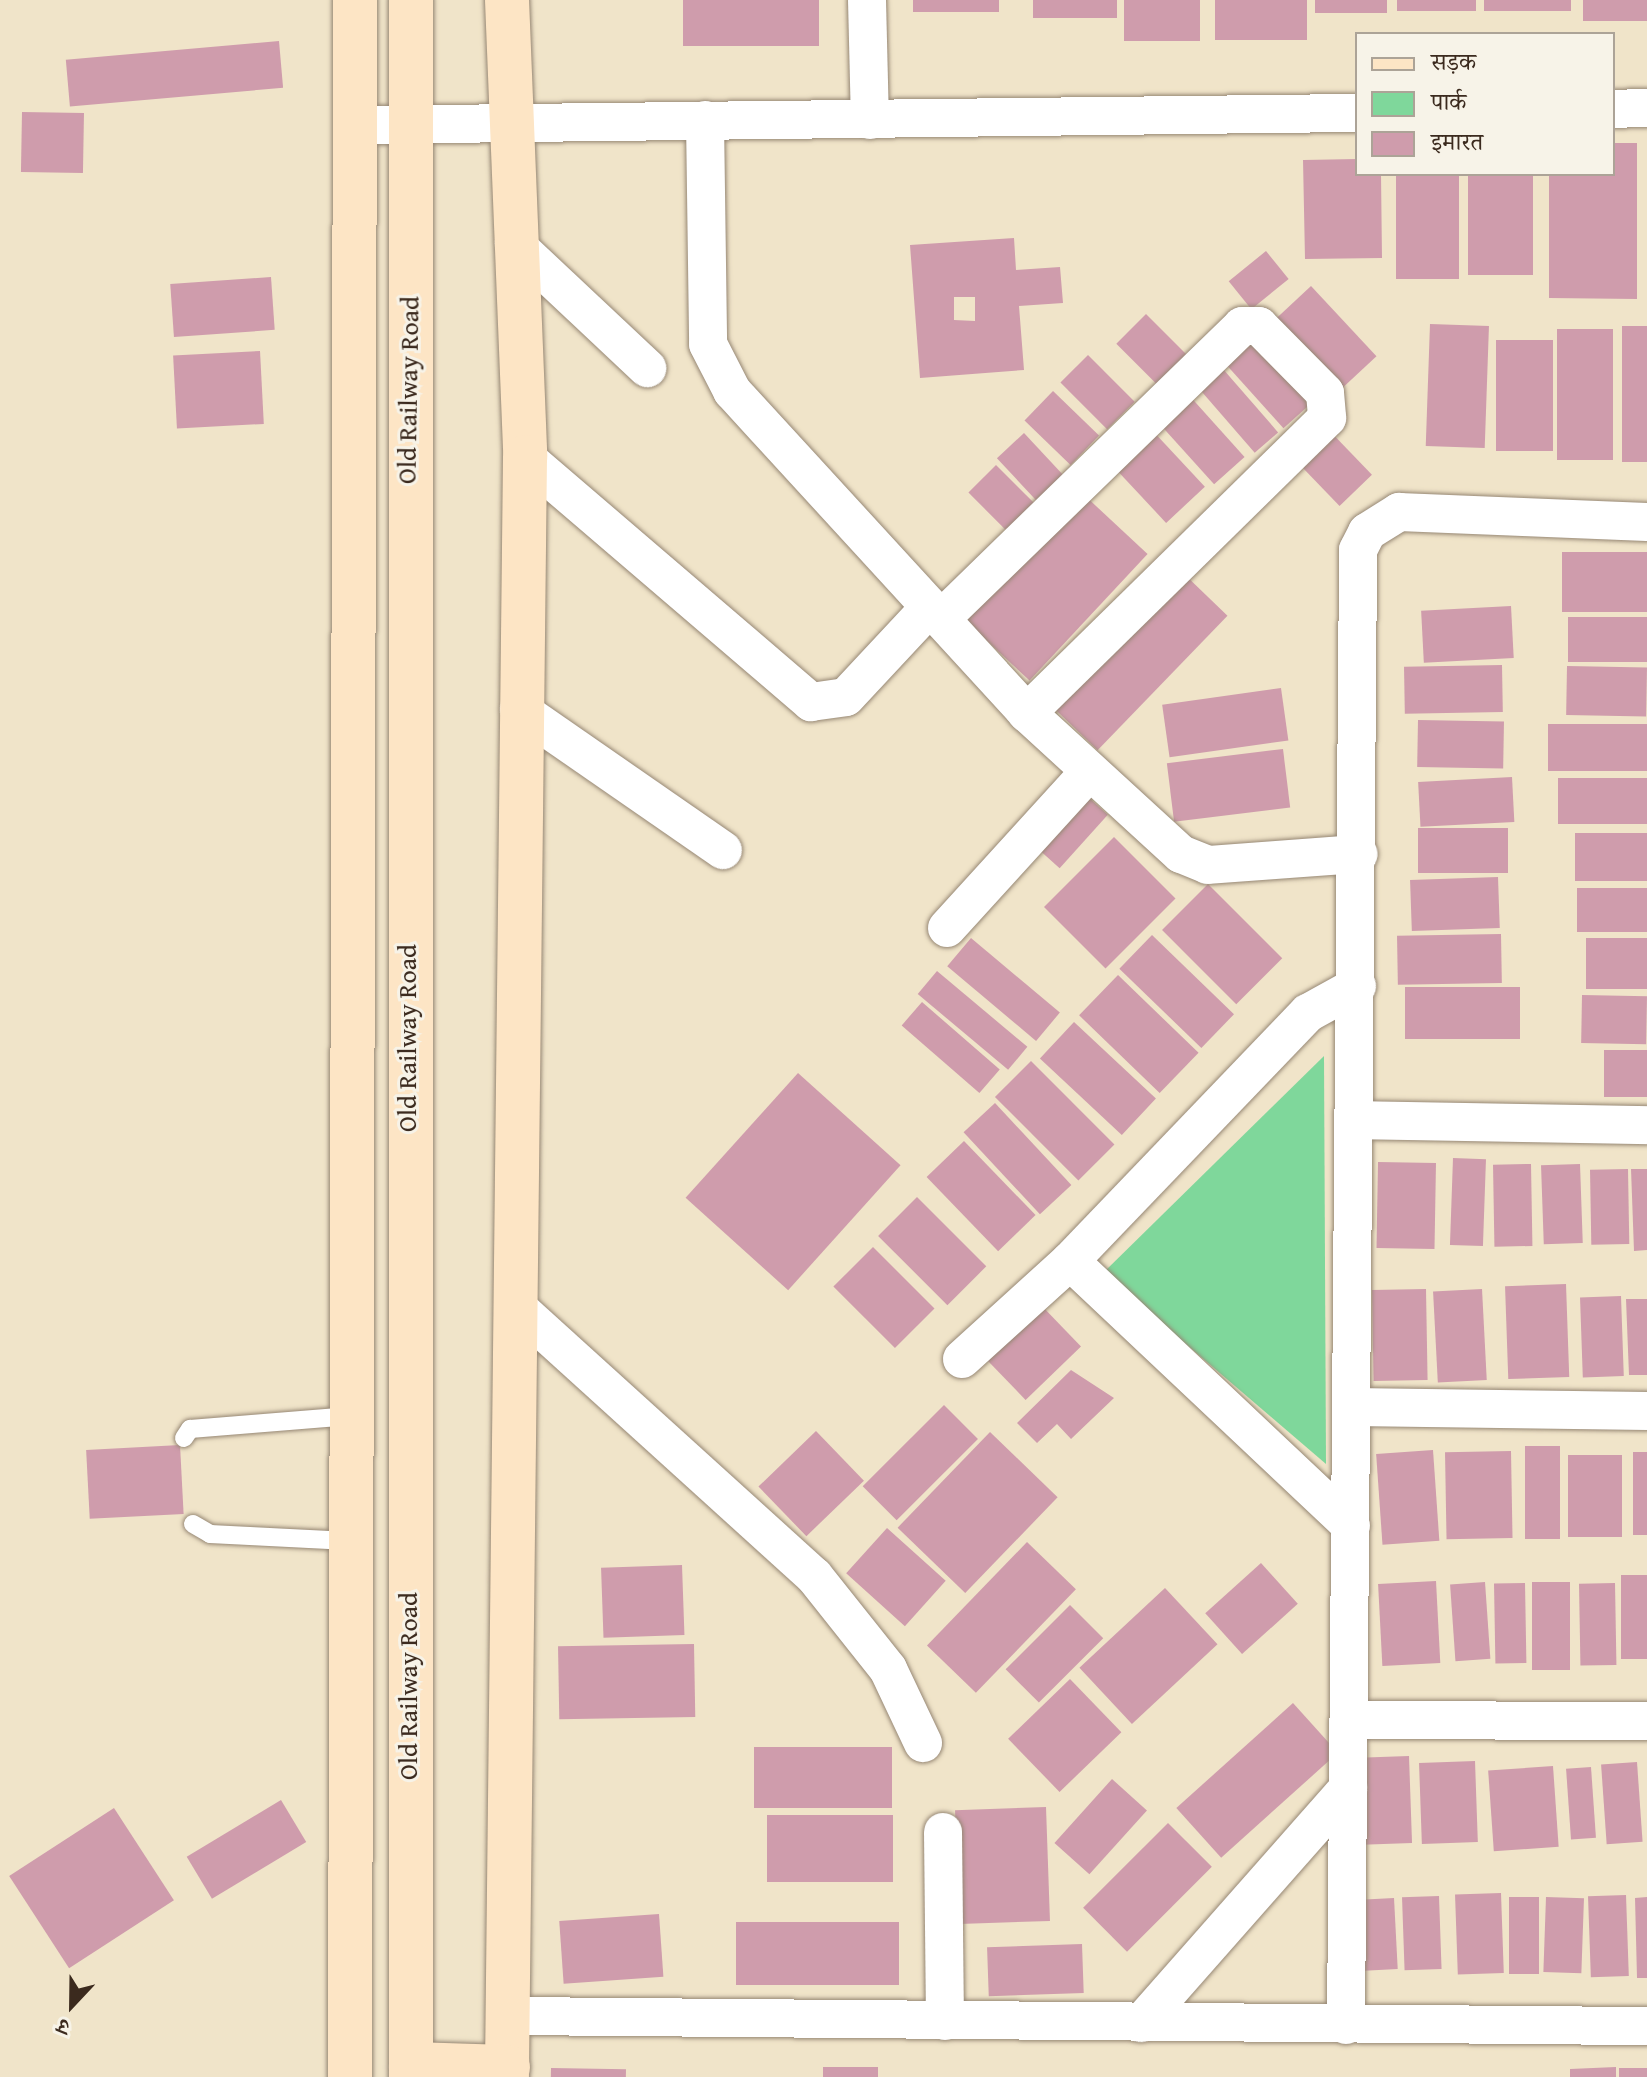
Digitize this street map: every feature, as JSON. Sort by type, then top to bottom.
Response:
[{"type":"main road","name":"Old Railway Road","points":[[350,2077],[355,0]]},
{"type":"main road","name":"Old Railway Road","points":[[411,0],[415,128],[407,335],[411,2071]]},
{"type":"main road","points":[[411,2071],[508,2072],[513,2016],[519,709],[525,457],[508,122],[507,0]]},
{"type":"street","points":[[867,0],[870,120]]},
{"type":"street","points":[[1615,109],[1647,108]]},
{"type":"street","points":[[356,125],[415,128],[508,122],[1355,113]]},
{"type":"street","points":[[705,120],[708,344],[732,391],[1027,713],[1152,831],[1208,865],[1359,854]]},
{"type":"street","points":[[514,243],[647,368]]},
{"type":"street","points":[[525,457],[811,702],[846,697],[1242,326],[1259,326],[1325,393],[1327,418],[1027,713]]},
{"type":"street","points":[[1346,2025],[1359,854],[1358,550],[1367,532],[1399,512],[1647,522]]},
{"type":"street","points":[[519,709],[723,850]]},
{"type":"street","points":[[947,928],[1090,771]]},
{"type":"street","points":[[962,1359],[1070,1261],[1308,1013],[1357,986]]},
{"type":"street","points":[[1355,1120],[1647,1125]]},
{"type":"street","points":[[1070,1261],[1351,1526]]},
{"type":"street","points":[[516,1306],[814,1576],[888,1669],[923,1743]]},
{"type":"street","points":[[1353,1407],[1647,1411]]},
{"type":"street","points":[[1349,1720],[1647,1721]]},
{"type":"street","points":[[1141,2023],[1348,1788]]},
{"type":"street","points":[[943,1832],[945,2021]]},
{"type":"street","points":[[513,2016],[1647,2026]]},
{"type":"lane","points":[[184,1438],[190,1429],[350,1416]]},
{"type":"lane","points":[[193,1524],[210,1534],[349,1541]]},
{"type":"green space","points":[[1324,1056],[1326,1464],[1103,1273]]},
{"type":"building","points":[[683,0],[819,0],[819,46],[683,46]]},
{"type":"building","points":[[913,0],[999,0],[999,12],[913,12]]},
{"type":"building","points":[[1033,0],[1117,0],[1117,18],[1033,18]]},
{"type":"building","points":[[1124,0],[1200,0],[1200,41],[1124,41]]},
{"type":"building","points":[[1215,0],[1307,0],[1307,40],[1215,40]]},
{"type":"building","points":[[1315,0],[1387,0],[1387,13],[1315,13]]},
{"type":"building","points":[[1397,0],[1476,0],[1476,11],[1397,11]]},
{"type":"building","points":[[1484,0],[1571,0],[1571,11],[1484,11]]},
{"type":"building","points":[[1583,0],[1647,0],[1647,21],[1583,21]]},
{"type":"building","points":[[279,41],[283,88],[70,106],[66,60]]},
{"type":"building","points":[[22,112],[84,113],[83,173],[21,172]]},
{"type":"building","points":[[1615,143],[1637,143],[1637,299],[1549,298],[1549,176],[1615,176]]},
{"type":"building","points":[[1355,159],[1355,176],[1381,176],[1382,258],[1305,259],[1303,160]]},
{"type":"building","points":[[1396,176],[1459,176],[1459,279],[1396,279]]},
{"type":"building","points":[[1468,176],[1533,176],[1533,275],[1468,275]]},
{"type":"building","points":[[1014,238],[1016,270],[1060,267],[1063,303],[1019,306],[1024,370],[920,378],[910,245]],"holes":[[[954,297],[975,297],[975,321],[954,320]]]},
{"type":"building","points":[[1266,251],[1289,279],[1251,309],[1229,281]]},
{"type":"building","points":[[271,277],[275,330],[174,337],[170,284]]},
{"type":"building","points":[[1311,286],[1376,356],[1334,396],[1269,326]]},
{"type":"building","points":[[1146,314],[1191,359],[1162,389],[1116,344]]},
{"type":"building","points":[[1430,324],[1489,326],[1485,448],[1426,446]]},
{"type":"building","points":[[1622,326],[1647,326],[1647,462],[1622,462]]},
{"type":"building","points":[[1557,329],[1613,329],[1613,460],[1557,460]]},
{"type":"building","points":[[1260,335],[1317,398],[1283,428],[1227,365]]},
{"type":"building","points":[[1496,340],[1553,340],[1553,451],[1496,451]]},
{"type":"building","points":[[260,351],[264,424],[177,428],[173,356]]},
{"type":"building","points":[[1088,355],[1135,402],[1107,429],[1060,383]]},
{"type":"building","points":[[1223,369],[1278,432],[1255,453],[1200,389]]},
{"type":"building","points":[[1053,391],[1099,435],[1071,465],[1025,420]]},
{"type":"building","points":[[1187,393],[1245,457],[1214,484],[1157,420]]},
{"type":"building","points":[[1324,425],[1372,475],[1340,506],[1292,456]]},
{"type":"building","points":[[1151,429],[1205,487],[1166,523],[1112,465]]},
{"type":"building","points":[[1024,433],[1070,482],[1043,507],[997,458]]},
{"type":"building","points":[[996,465],[1040,509],[1012,536],[968,493]]},
{"type":"building","points":[[1081,492],[1148,554],[1030,681],[963,619]]},
{"type":"building","points":[[1562,552],[1647,552],[1647,612],[1562,612]]},
{"type":"building","points":[[1180,570],[1227,616],[1098,750],[1050,705]]},
{"type":"building","points":[[1511,606],[1514,658],[1424,663],[1421,611]]},
{"type":"building","points":[[1568,617],[1647,617],[1647,662],[1568,662]]},
{"type":"building","points":[[1502,665],[1503,712],[1405,714],[1404,667]]},
{"type":"building","points":[[1567,666],[1647,667],[1646,716],[1566,715]]},
{"type":"building","points":[[1281,688],[1288,740],[1170,757],[1162,705]]},
{"type":"building","points":[[1418,720],[1504,722],[1503,768],[1417,767]]},
{"type":"building","points":[[1548,724],[1647,724],[1647,771],[1548,771]]},
{"type":"building","points":[[1283,749],[1290,808],[1174,822],[1167,763]]},
{"type":"building","points":[[1512,777],[1514,822],[1420,827],[1418,782]]},
{"type":"building","points":[[1558,778],[1647,778],[1647,824],[1558,824]]},
{"type":"building","points":[[1087,796],[1108,815],[1060,868],[1039,850]]},
{"type":"building","points":[[1418,828],[1508,828],[1508,873],[1418,873]]},
{"type":"building","points":[[1575,833],[1647,833],[1647,881],[1575,881]]},
{"type":"building","points":[[1114,837],[1176,899],[1106,969],[1044,907]]},
{"type":"building","points":[[1498,877],[1500,928],[1412,931],[1410,880]]},
{"type":"building","points":[[1208,884],[1282,958],[1236,1004],[1162,930]]},
{"type":"building","points":[[1577,888],[1647,888],[1647,932],[1577,932]]},
{"type":"building","points":[[1501,934],[1502,983],[1398,985],[1397,936]]},
{"type":"building","points":[[1152,935],[1234,1014],[1201,1048],[1119,969]]},
{"type":"building","points":[[971,938],[1060,1013],[1036,1041],[947,966]]},
{"type":"building","points":[[1586,938],[1647,938],[1647,989],[1586,989]]},
{"type":"building","points":[[937,971],[1027,1047],[1008,1070],[918,994]]},
{"type":"building","points":[[1118,975],[1199,1053],[1160,1093],[1079,1015]]},
{"type":"building","points":[[1405,987],[1520,987],[1520,1039],[1405,1039]]},
{"type":"building","points":[[1582,995],[1647,996],[1646,1044],[1581,1043]]},
{"type":"building","points":[[922,1002],[1000,1070],[979,1093],[902,1025]]},
{"type":"building","points":[[1074,1022],[1156,1098],[1122,1135],[1040,1059]]},
{"type":"building","points":[[1604,1050],[1647,1050],[1647,1097],[1604,1097]]},
{"type":"building","points":[[1031,1061],[1114,1144],[1078,1181],[995,1097]]},
{"type":"building","points":[[798,1073],[901,1165],[788,1290],[686,1198]]},
{"type":"building","points":[[995,1103],[1071,1185],[1040,1214],[964,1132]]},
{"type":"building","points":[[964,1141],[1036,1215],[998,1251],[927,1177]]},
{"type":"building","points":[[1453,1158],[1486,1159],[1483,1246],[1450,1245]]},
{"type":"building","points":[[1378,1162],[1436,1163],[1434,1249],[1376,1248]]},
{"type":"building","points":[[1531,1164],[1532,1246],[1494,1247],[1493,1165]]},
{"type":"building","points":[[1580,1164],[1583,1243],[1544,1244],[1541,1165]]},
{"type":"building","points":[[1628,1169],[1629,1244],[1591,1245],[1590,1170]]},
{"type":"building","points":[[1631,1169],[1647,1169],[1647,1250],[1634,1251]]},
{"type":"building","points":[[917,1197],[986,1266],[947,1305],[878,1236]]},
{"type":"building","points":[[873,1247],[935,1309],[895,1348],[833,1287]]},
{"type":"building","points":[[1566,1284],[1569,1377],[1508,1379],[1505,1286]]},
{"type":"building","points":[[1426,1289],[1428,1380],[1374,1381],[1372,1290]]},
{"type":"building","points":[[1482,1289],[1487,1380],[1438,1382],[1433,1292]]},
{"type":"building","points":[[1621,1296],[1624,1376],[1583,1377],[1580,1297]]},
{"type":"building","points":[[1626,1299],[1647,1299],[1647,1375],[1629,1375]]},
{"type":"building","points":[[1040,1304],[1081,1346],[1026,1400],[985,1357]]},
{"type":"building","points":[[1071,1370],[1114,1398],[1071,1439],[1057,1424],[1037,1443],[1017,1423]]},
{"type":"building","points":[[944,1405],[978,1439],[897,1520],[863,1486]]},
{"type":"building","points":[[816,1431],[864,1481],[806,1536],[758,1487]]},
{"type":"building","points":[[990,1432],[1058,1497],[965,1593],[898,1528]]},
{"type":"building","points":[[180,1445],[184,1514],[90,1519],[86,1450]]},
{"type":"building","points":[[1525,1446],[1560,1446],[1560,1539],[1525,1539]]},
{"type":"building","points":[[1433,1450],[1439,1541],[1382,1545],[1376,1454]]},
{"type":"building","points":[[1511,1451],[1513,1538],[1447,1539],[1445,1452]]},
{"type":"building","points":[[1633,1452],[1647,1452],[1647,1535],[1633,1535]]},
{"type":"building","points":[[1568,1455],[1622,1455],[1622,1537],[1568,1537]]},
{"type":"building","points":[[887,1528],[946,1581],[905,1626],[846,1573]]},
{"type":"building","points":[[1027,1542],[1076,1589],[976,1693],[927,1646]]},
{"type":"building","points":[[1261,1563],[1298,1604],[1242,1654],[1205,1613]]},
{"type":"building","points":[[682,1565],[684,1635],[603,1638],[601,1568]]},
{"type":"building","points":[[1621,1575],[1647,1575],[1647,1659],[1621,1659]]},
{"type":"building","points":[[1436,1581],[1440,1663],[1382,1666],[1378,1584]]},
{"type":"building","points":[[1485,1582],[1490,1659],[1455,1661],[1450,1584]]},
{"type":"building","points":[[1532,1582],[1570,1582],[1570,1670],[1532,1670]]},
{"type":"building","points":[[1525,1583],[1526,1663],[1495,1664],[1494,1584]]},
{"type":"building","points":[[1615,1583],[1616,1665],[1580,1666],[1579,1584]]},
{"type":"building","points":[[1165,1588],[1218,1644],[1132,1724],[1079,1668]]},
{"type":"building","points":[[1070,1605],[1103,1638],[1039,1703],[1006,1669]]},
{"type":"building","points":[[694,1644],[695,1717],[559,1719],[558,1646]]},
{"type":"building","points":[[1070,1679],[1121,1732],[1060,1792],[1008,1739]]},
{"type":"building","points":[[1293,1703],[1338,1753],[1221,1858],[1176,1808]]},
{"type":"building","points":[[754,1747],[892,1747],[892,1808],[754,1808]]},
{"type":"building","points":[[1409,1756],[1412,1843],[1362,1845],[1359,1758]]},
{"type":"building","points":[[1475,1761],[1478,1842],[1422,1844],[1419,1763]]},
{"type":"building","points":[[1637,1762],[1643,1842],[1607,1844],[1601,1765]]},
{"type":"building","points":[[1553,1766],[1559,1847],[1494,1851],[1488,1771]]},
{"type":"building","points":[[1591,1767],[1596,1838],[1571,1840],[1566,1769]]},
{"type":"building","points":[[1112,1779],[1147,1810],[1089,1874],[1054,1843]]},
{"type":"building","points":[[281,1800],[306,1842],[212,1899],[187,1857]]},
{"type":"building","points":[[1046,1807],[1050,1921],[959,1924],[955,1810]]},
{"type":"building","points":[[114,1808],[174,1900],[69,1968],[9,1876]]},
{"type":"building","points":[[767,1815],[893,1815],[893,1882],[767,1882]]},
{"type":"building","points":[[1168,1823],[1212,1867],[1127,1952],[1083,1908]]},
{"type":"building","points":[[1501,1893],[1504,1973],[1458,1975],[1455,1895]]},
{"type":"building","points":[[1626,1895],[1629,1976],[1591,1977],[1588,1896]]},
{"type":"building","points":[[1439,1896],[1442,1969],[1405,1970],[1402,1897]]},
{"type":"building","points":[[1509,1897],[1539,1897],[1539,1974],[1509,1974]]},
{"type":"building","points":[[1546,1897],[1584,1898],[1581,1973],[1543,1972]]},
{"type":"building","points":[[1647,1897],[1647,1978],[1637,1978],[1635,1898]]},
{"type":"building","points":[[1394,1898],[1398,1969],[1355,1971],[1351,1900]]},
{"type":"building","points":[[659,1914],[663,1977],[564,1984],[559,1921]]},
{"type":"building","points":[[736,1922],[899,1922],[899,1985],[736,1985]]},
{"type":"building","points":[[1082,1944],[1084,1993],[989,1996],[987,1947]]},
{"type":"building","points":[[823,2067],[878,2067],[878,2077],[823,2077]]},
{"type":"building","points":[[1616,2067],[1616,2077],[1570,2077],[1570,2069]]},
{"type":"building","points":[[551,2068],[626,2069],[626,2077],[551,2077]]},
{"type":"building","points":[[1619,2068],[1647,2068],[1647,2077],[1619,2077]]}]
